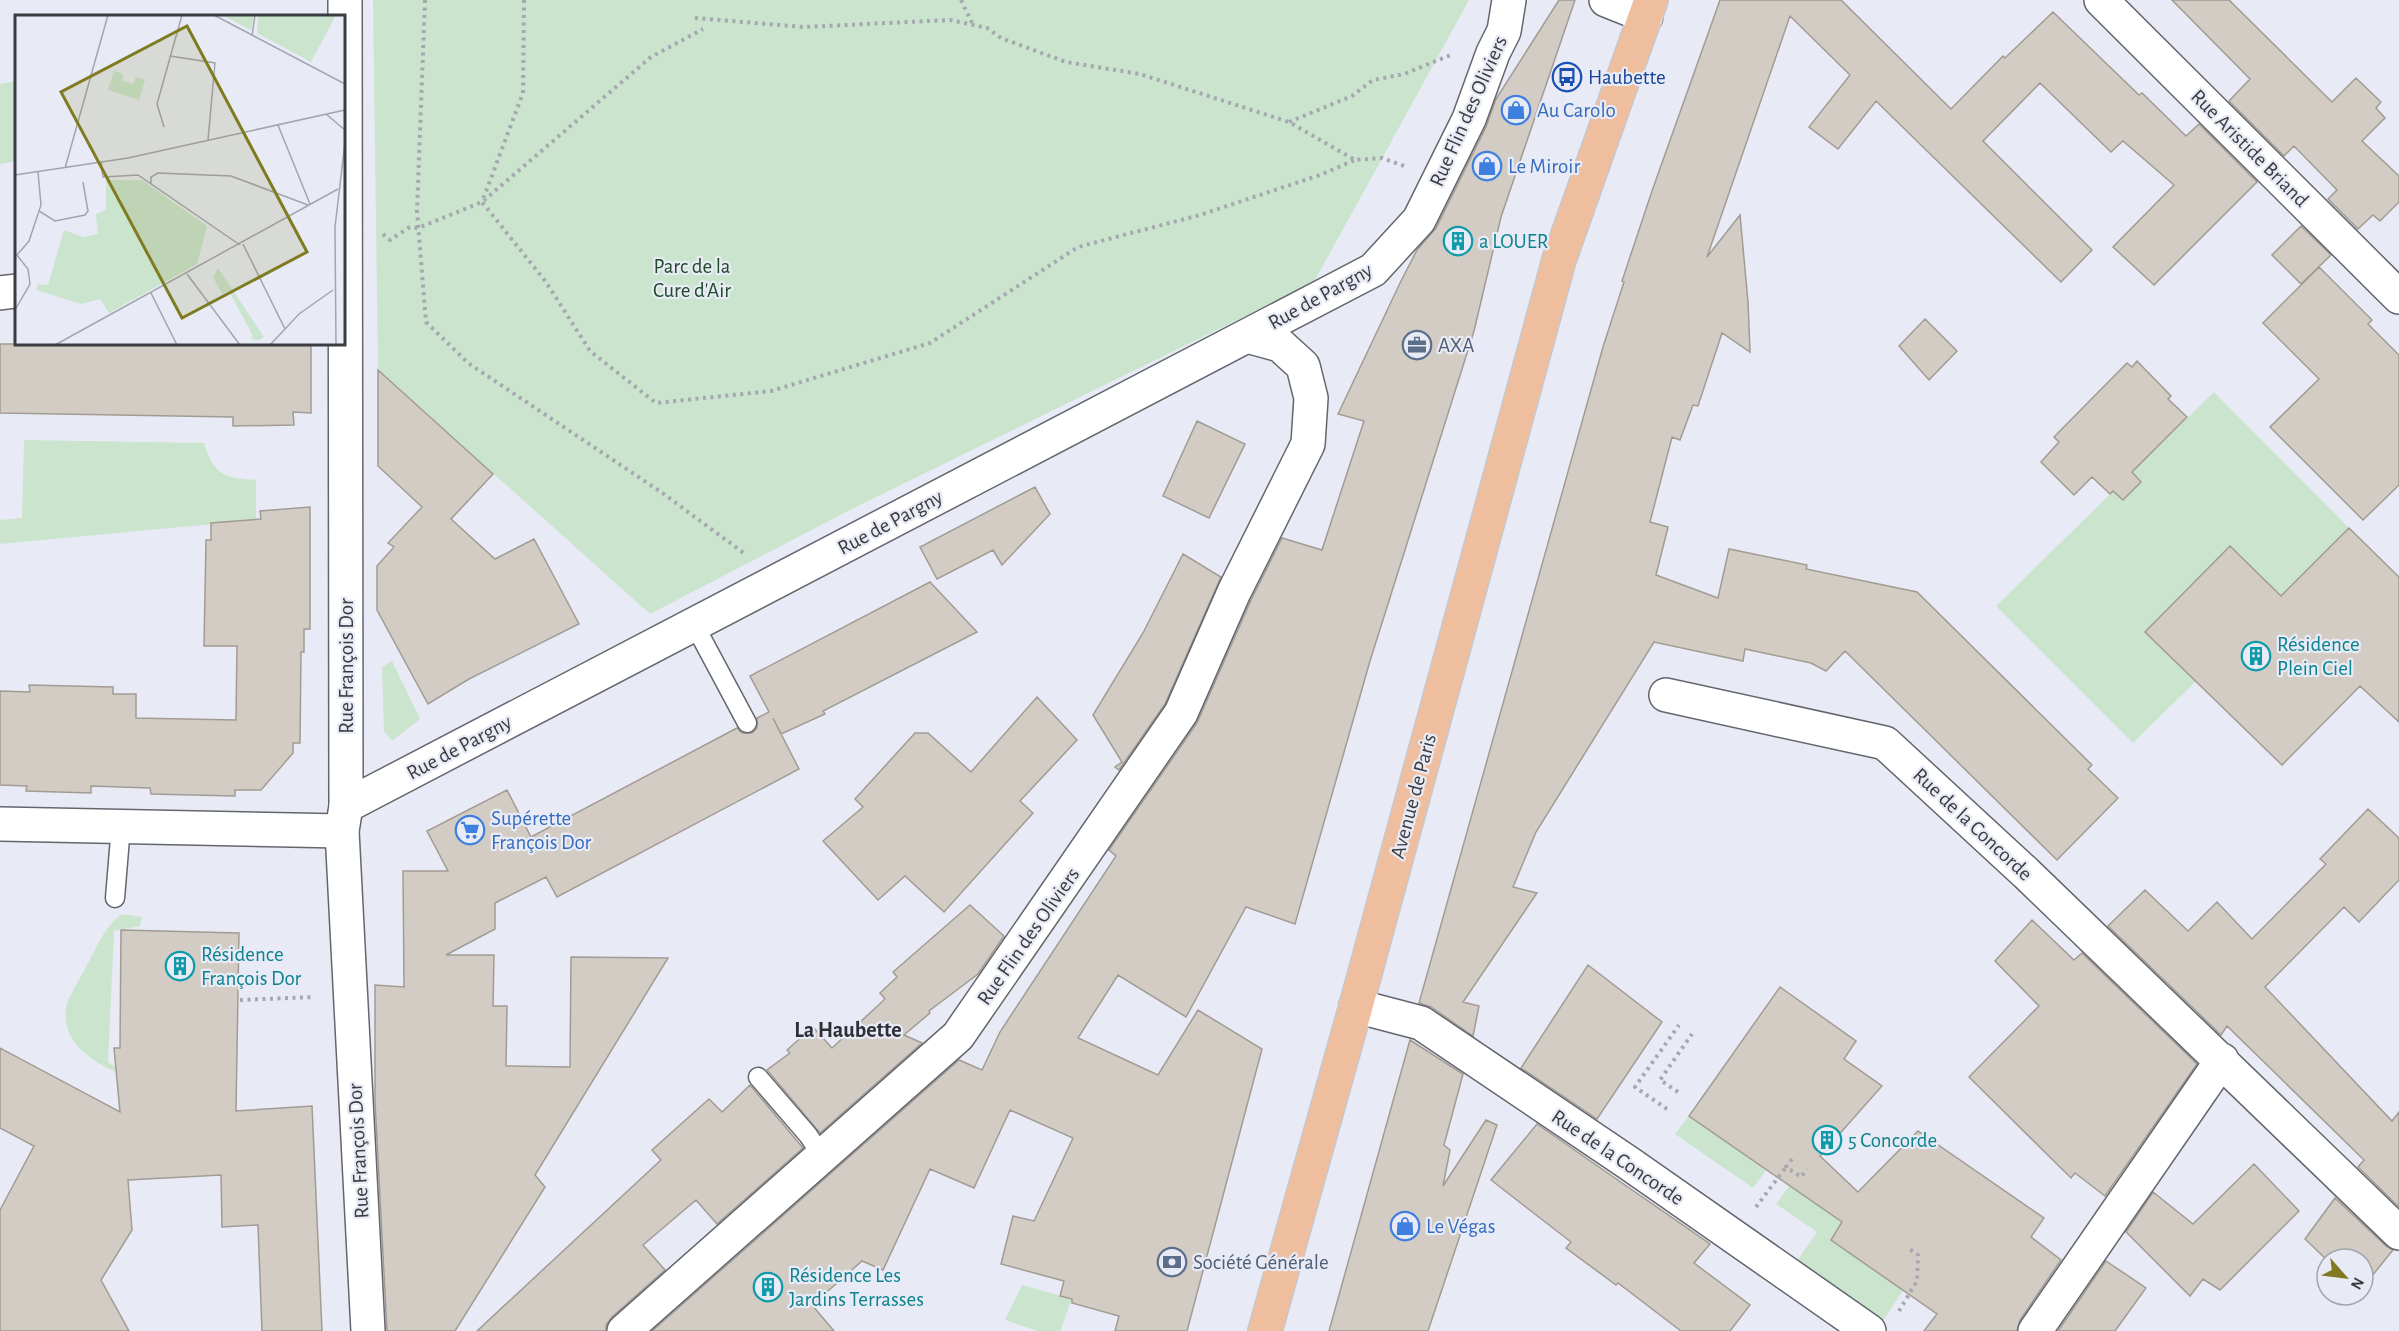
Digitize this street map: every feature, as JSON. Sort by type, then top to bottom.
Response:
[{"type":"main road","name":"Avenue de Paris","points":[[1264,1331],[1356,1006],[1559,261],[1649,8]]},
{"type":"street","name":"Rue François Dor","points":[[345,0],[345,240]]},
{"type":"street","name":"Rue Flin des Oliviers","points":[[1419,220],[1469,119],[1493,53],[1504,31],[1509,0]]},
{"type":"street","points":[[1606,0],[1649,8]]},
{"type":"street","name":"Rue Aristide Briand","points":[[2101,0],[2399,297]]},
{"type":"street","name":"Rue de Pargny","points":[[0,824],[121,826],[344,818],[694,624],[1373,270],[1419,220]]},
{"type":"street","points":[[0,293],[15,291]]},
{"type":"street","name":"Rue Flin des Oliviers","points":[[624,1331],[958,1036],[1181,713],[1234,592],[1308,444],[1311,398],[1303,366],[1280,345],[1247,336]]},
{"type":"street","name":"Rue François Dor","points":[[345,345],[344,818],[368,1331]]},
{"type":"street","name":"Rue de la Concorde","points":[[1666,695],[1885,743],[2026,873],[2399,1233]]},
{"type":"street","name":"Rue de la Concorde","points":[[1356,1006],[1421,1023],[1630,1164],[1881,1325]]},
{"type":"street","points":[[2035,1331],[2222,1060]]},
{"type":"lane","points":[[694,624],[747,723]]},
{"type":"lane","points":[[115,898],[121,826]]},
{"type":"lane","points":[[758,1077],[808,1135],[822,1156]]},
{"type":"path","points":[[425,0],[418,228],[426,322],[468,363],[661,492],[753,560]]},
{"type":"path","points":[[482,202],[523,93],[524,0]]},
{"type":"path","points":[[962,0],[974,25]]},
{"type":"path","points":[[695,18],[804,27],[950,20],[974,25],[987,28],[1001,38],[1066,62],[1140,74],[1289,122],[1355,160]]},
{"type":"path","points":[[377,229],[390,240],[410,227],[418,228],[482,202],[651,57],[703,29]]},
{"type":"path","points":[[1289,122],[1352,96],[1373,80],[1404,74],[1451,54],[1493,53]]},
{"type":"path","points":[[482,202],[546,282],[590,351],[656,403],[771,391],[930,343],[1078,247],[1200,215],[1320,175],[1355,160],[1383,158],[1411,168],[1437,184]]},
{"type":"path","points":[[240,1000],[312,998]]},
{"type":"path","points":[[1667,1109],[1635,1087],[1679,1025]]},
{"type":"path","points":[[1678,1092],[1660,1080],[1692,1034]]},
{"type":"path","points":[[1779,1177],[1792,1159]]},
{"type":"path","points":[[1786,1167],[1801,1177],[1807,1169]]},
{"type":"path","points":[[1881,1325],[1917,1281],[1918,1255],[1908,1248]]},
{"type":"green space","name":"Parc de la Cure d'Air","points":[[373,0],[1469,0],[1314,282],[854,508],[650,614],[378,370]]},
{"type":"green space","points":[[15,81],[15,161],[0,164],[0,84]]},
{"type":"green space","points":[[2214,392],[2349,528],[2281,596],[2230,546],[2146,632],[2196,681],[2133,743],[1996,606]]},
{"type":"green space","points":[[24,440],[204,443],[212,462],[222,473],[236,478],[256,480],[256,520],[0,544],[0,520],[22,518]]},
{"type":"green space","points":[[392,661],[420,719],[392,741],[384,731],[382,667]]},
{"type":"green space","points":[[122,914],[142,917],[140,926],[114,931],[108,1062],[114,1066],[162,1064],[134,1079],[109,1069],[85,1053],[68,1032],[65,1019],[69,999],[97,945],[110,925]]},
{"type":"green space","points":[[1689,1116],[1767,1169],[1753,1188],[1675,1134]]},
{"type":"green space","points":[[1790,1185],[1842,1222],[1831,1240],[1887,1279],[1910,1280],[1882,1322],[1797,1261],[1817,1232],[1776,1204]]},
{"type":"green space","points":[[1022,1285],[1072,1299],[1060,1331],[1038,1331],[1005,1320]]},
{"type":"building","points":[[1559,0],[1575,0],[1501,217],[1474,331],[1370,661],[1295,924],[1246,907],[1186,1017],[1118,975],[1078,1038],[1158,1075],[1198,1010],[1262,1049],[1187,1331],[1115,1331],[1119,1316],[1072,1303],[1072,1299],[1060,1296],[1064,1281],[1001,1264],[1013,1216],[1034,1221],[1073,1138],[1010,1110],[974,1188],[930,1169],[883,1270],[862,1261],[812,1305],[834,1331],[652,1331],[959,1060],[982,1070],[1000,1032],[1116,856],[1109,850],[1197,723],[1251,600],[1282,538],[1322,550],[1364,421],[1338,414],[1417,250],[1436,228],[1486,127],[1496,99]]},
{"type":"building","points":[[1720,0],[1841,0],[1951,109],[2003,56],[2005,58],[2053,12],[2139,95],[2142,93],[2186,136],[2199,124],[2257,182],[2154,285],[2113,247],[2174,185],[2123,141],[2111,152],[2040,83],[1983,141],[2092,250],[2061,282],[1876,101],[1838,149],[1809,127],[1850,75],[1790,16],[1707,257],[1740,215],[1750,352],[1722,333],[1698,406],[1693,405],[1680,440],[1672,437],[1650,522],[1668,527],[1656,575],[1718,598],[1729,549],[1807,565],[1806,569],[1917,592],[2092,765],[2088,769],[2118,798],[2057,860],[1845,651],[1826,671],[1811,663],[1745,649],[1743,661],[1654,642],[1536,832],[1513,887],[1537,893],[1463,1002],[1479,1006],[1473,1036],[1431,1007],[1419,1003],[1603,347],[1624,282],[1622,281]]},
{"type":"building","points":[[2172,0],[2229,0],[2332,102],[2356,78],[2381,102],[2376,108],[2385,118],[2362,141],[2399,176],[2399,202],[2380,221],[2373,215],[2358,229],[2328,199],[2337,190],[2294,146],[2284,156],[2229,101],[2250,79]]},
{"type":"building","points":[[2301,226],[2331,255],[2301,284],[2272,255]]},
{"type":"building","points":[[2319,267],[2372,320],[2368,324],[2399,355],[2399,485],[2363,520],[2270,427],[2319,379],[2263,323]]},
{"type":"building","points":[[1925,319],[1957,351],[1929,380],[1899,346]]},
{"type":"building","points":[[0,344],[311,345],[311,413],[293,412],[294,425],[233,426],[233,417],[0,413]]},
{"type":"building","points":[[2137,361],[2171,396],[2168,399],[2187,417],[2132,472],[2141,482],[2123,500],[2113,491],[2110,494],[2092,477],[2074,495],[2041,462],[2059,442],[2054,437],[2127,363],[2132,367]]},
{"type":"building","points":[[378,370],[493,474],[451,519],[495,559],[534,539],[579,624],[469,679],[428,704],[377,610],[377,566],[394,547],[388,543],[422,507],[378,466]]},
{"type":"building","points":[[1197,421],[1245,444],[1209,518],[1163,496]]},
{"type":"building","points":[[1035,487],[1050,514],[1002,565],[993,550],[937,579],[920,547]]},
{"type":"building","points":[[310,507],[310,629],[304,629],[304,652],[301,652],[300,743],[293,743],[293,753],[261,790],[235,790],[235,796],[151,794],[150,788],[91,786],[91,793],[26,791],[27,786],[0,785],[0,691],[30,692],[29,685],[113,687],[113,694],[136,694],[136,718],[236,720],[237,646],[204,646],[206,540],[211,540],[211,523],[261,519],[260,511]]},
{"type":"building","name":"Résidence Plein Ciel","points":[[2349,528],[2399,577],[2399,722],[2360,686],[2282,765],[2145,632],[2230,546],[2281,596]]},
{"type":"building","points":[[1183,554],[1221,577],[1165,704],[1119,770],[1115,767],[1122,762],[1093,715],[1143,633]]},
{"type":"building","points":[[930,582],[977,632],[823,711],[825,714],[781,734],[799,769],[557,897],[546,877],[495,903],[495,929],[446,955],[494,955],[493,1006],[507,1006],[506,1066],[570,1067],[571,957],[668,958],[535,1175],[545,1187],[455,1331],[387,1331],[375,1102],[375,985],[404,987],[403,871],[448,871],[427,831],[507,790],[531,837],[737,728],[742,733],[752,733],[757,728],[757,718],[769,712],[750,676]]},
{"type":"building","points":[[1037,697],[1077,740],[1020,801],[1033,813],[944,912],[905,876],[878,900],[823,841],[863,807],[855,799],[915,733],[928,733],[971,772]]},
{"type":"building","points":[[2368,809],[2399,838],[2399,880],[2359,922],[2344,907],[2265,987],[2392,1121],[2399,1112],[2399,1207],[2358,1167],[2364,1160],[2227,1026],[2221,1035],[2108,926],[2145,890],[2188,931],[2217,902],[2252,939],[2326,864],[2320,859]]},
{"type":"building","points":[[970,905],[1004,936],[978,974],[929,1011],[930,1013],[904,1035],[922,1043],[820,1133],[767,1070],[790,1053],[787,1050],[813,1027],[832,1048],[885,999],[880,993],[897,977],[893,972]]},
{"type":"building","points":[[2032,920],[2074,960],[2082,953],[2197,1064],[2105,1196],[2075,1173],[2071,1178],[1969,1077],[2039,1006],[1995,961]]},
{"type":"building","points":[[121,930],[239,933],[236,1111],[312,1106],[322,1331],[262,1331],[258,1225],[222,1227],[221,1175],[128,1180],[132,1230],[101,1280],[129,1331],[0,1331],[0,1210],[34,1146],[0,1128],[0,1048],[120,1112],[114,1048],[120,1048]]},
{"type":"building","points":[[1588,965],[1662,1022],[1597,1119],[1521,1068]]},
{"type":"building","name":"5 Concorde","points":[[1780,987],[1856,1041],[1844,1059],[1882,1086],[1820,1156],[1858,1192],[1918,1131],[2044,1218],[2031,1237],[2061,1260],[2020,1320],[2017,1331],[1924,1331],[1937,1314],[1831,1240],[1842,1222],[1689,1116]]},
{"type":"building","points":[[1410,1040],[1463,1074],[1444,1145],[1450,1150],[1443,1186],[1486,1120],[1497,1125],[1428,1331],[1329,1331]]},
{"type":"building","points":[[750,1085],[803,1148],[717,1224],[696,1200],[643,1245],[665,1270],[612,1317],[606,1325],[606,1331],[477,1331],[661,1160],[652,1150],[709,1099],[722,1112]]},
{"type":"building","points":[[1537,1124],[1710,1244],[1694,1263],[1750,1305],[1730,1331],[1681,1331],[1618,1283],[1616,1285],[1566,1248],[1571,1242],[1491,1180]]},
{"type":"building","points":[[2254,1164],[2299,1211],[2220,1290],[2203,1279],[2190,1296],[2126,1232],[2153,1192],[2193,1224]]},
{"type":"building","points":[[2335,1198],[2393,1250],[2375,1272],[2375,1247],[2315,1249],[2305,1239]]},
{"type":"building","points":[[2106,1261],[2146,1288],[2115,1331],[2058,1331]]},
{"type":"place","name":"Haubette","points":[[1567,77]]},
{"type":"place","name":"Au Carolo","points":[[1516,110]]},
{"type":"place","name":"Le Miroir","points":[[1487,166]]},
{"type":"place","name":"a LOUER","points":[[1458,241]]},
{"type":"place","name":"AXA","points":[[1417,345]]},
{"type":"place","name":"Résidence Plein Ciel","points":[[2256,656]]},
{"type":"place","name":"Supérette François Dor","points":[[470,830]]},
{"type":"place","name":"Résidence François Dor","points":[[180,966]]},
{"type":"place","name":"5 Concorde","points":[[1827,1140]]},
{"type":"place","name":"Le Végas","points":[[1405,1226]]},
{"type":"place","name":"Société Générale","points":[[1172,1262]]},
{"type":"place","name":"Résidence Les Jardins Terrasses","points":[[768,1287]]},
{"type":"district","name":"La Haubette","points":[[848,1029]]}]
